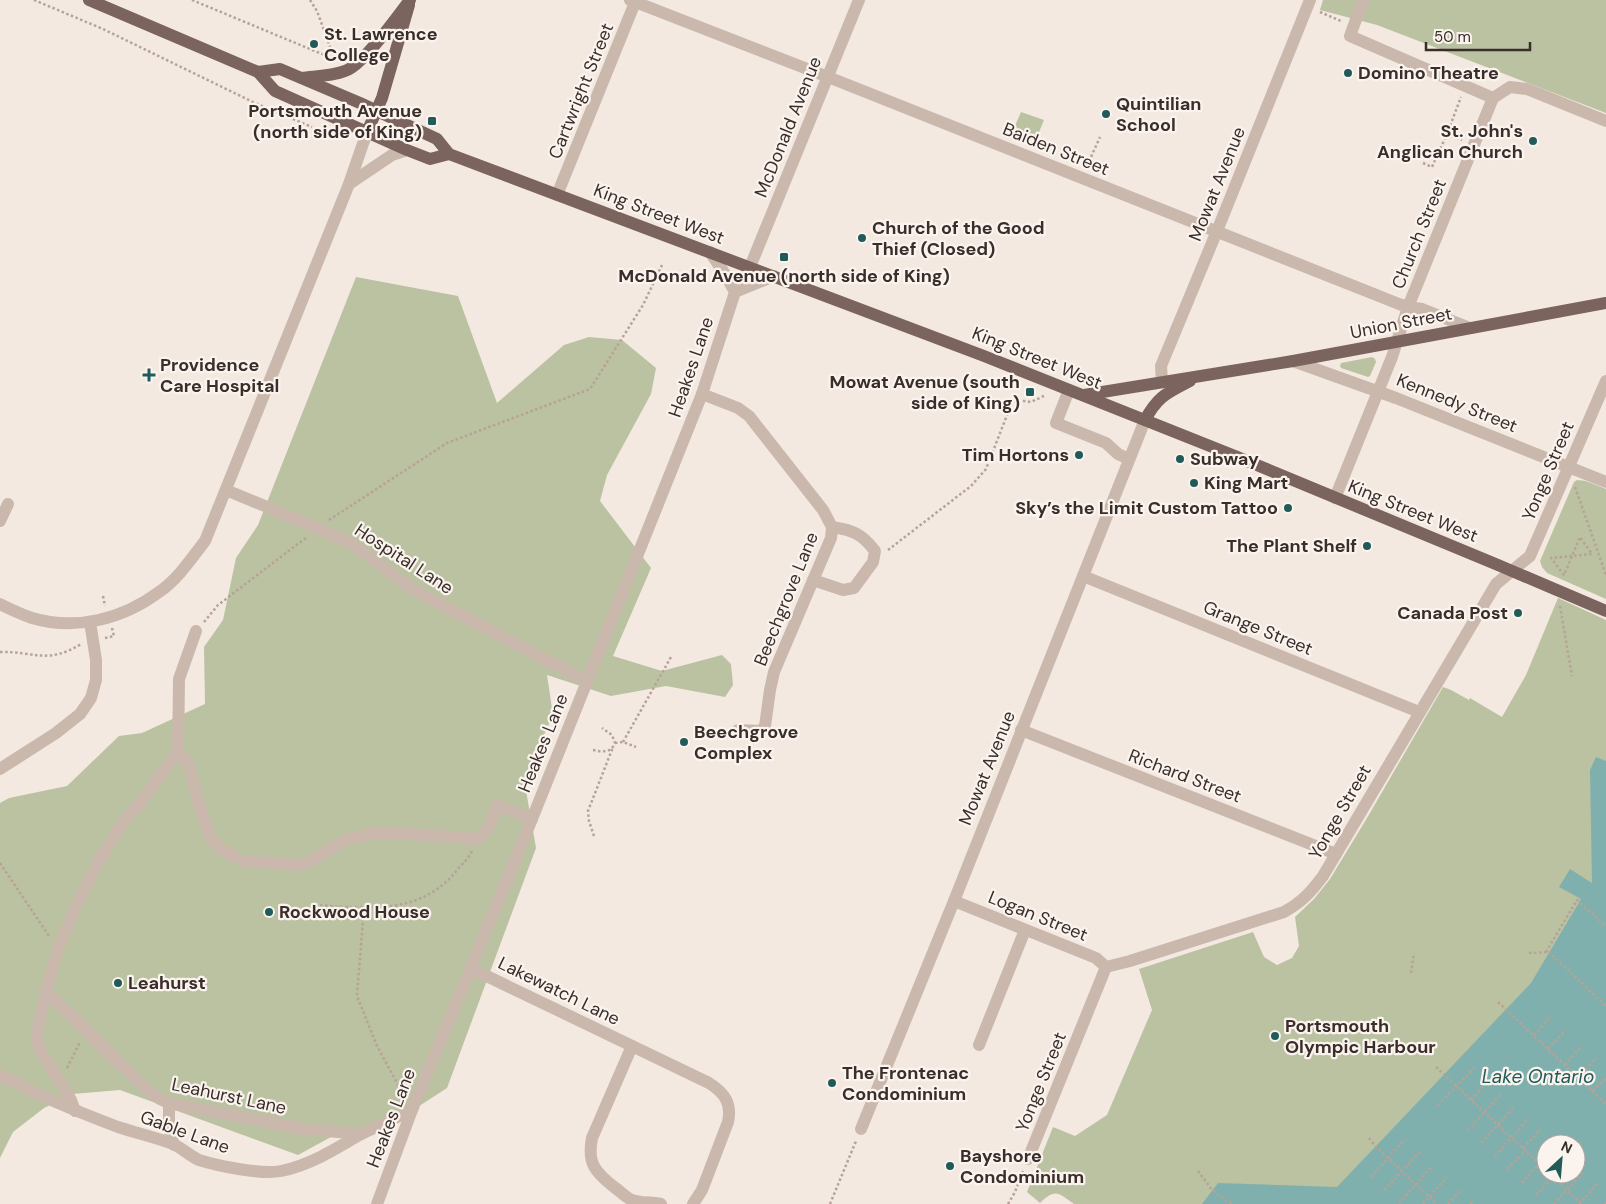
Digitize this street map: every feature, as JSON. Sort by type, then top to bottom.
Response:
[{"type":"main road","name":"King Street West","points":[[89,0],[258,72],[275,91],[430,160],[450,154]]},
{"type":"main road","points":[[300,78],[325,75],[351,68],[365,55],[410,0]]},
{"type":"main road","points":[[368,132],[382,98],[410,0]]},
{"type":"main road","name":"King Street West","points":[[258,72],[280,69],[437,139],[450,154],[1083,395],[1606,611]]},
{"type":"main road","name":"Union Street","points":[[1083,395],[1293,361],[1606,303]]},
{"type":"main road","name":"Union Street","points":[[1145,420],[1154,405],[1166,393],[1202,376]]},
{"type":"street","name":"McDonald Avenue","points":[[750,267],[859,0]]},
{"type":"street","points":[[1363,0],[1350,36],[1493,98],[1510,87],[1527,89],[1606,121]]},
{"type":"street","name":"Baiden Street","points":[[634,1],[1408,307],[1422,309],[1470,328]]},
{"type":"street","name":"Cartwright Street","points":[[557,194],[634,1]]},
{"type":"street","name":"Mowat Avenue","points":[[1162,382],[1161,366],[1217,231],[1306,1]]},
{"type":"street","name":"Church Street","points":[[1335,498],[1397,342],[1408,307],[1493,98]]},
{"type":"street","points":[[0,604],[32,618],[75,624],[90,622],[140,604],[160,592],[182,571],[205,540],[349,184],[368,132]]},
{"type":"street","points":[[349,184],[392,155],[407,150]]},
{"type":"street","points":[[710,252],[726,274],[735,292],[774,276]]},
{"type":"street","name":"Heakes Lane","points":[[377,1204],[412,1110],[532,819],[702,394],[735,292]]},
{"type":"street","name":"Kennedy Street","points":[[1293,361],[1378,391],[1606,482]]},
{"type":"street","name":"Yonge Street","points":[[1028,1158],[1106,967],[1284,912],[1298,904],[1311,892],[1323,876],[1496,584],[1530,556],[1606,381]]},
{"type":"street","points":[[1069,390],[1056,423],[1106,443],[1118,454],[1129,459]]},
{"type":"street","name":"Beechgrove Lane","points":[[702,394],[738,408],[748,416],[824,510],[832,527],[831,538],[774,672],[765,726],[761,731],[738,730]]},
{"type":"street","name":"Mowat Avenue","points":[[861,1129],[954,901],[1145,420]]},
{"type":"street","name":"Hospital Lane","points":[[226,490],[352,544],[414,590],[586,681]]},
{"type":"street","points":[[0,521],[8,504]]},
{"type":"street","points":[[813,580],[843,590],[854,588],[873,562],[875,551],[859,534],[832,527]]},
{"type":"street","name":"Grange Street","points":[[1083,576],[1419,712]]},
{"type":"street","points":[[0,770],[56,733],[80,714],[91,698],[96,680],[96,660],[90,622]]},
{"type":"street","points":[[178,756],[178,679],[196,631]]},
{"type":"street","name":"Richard Street","points":[[1021,730],[1336,854]]},
{"type":"street","points":[[75,1111],[72,1100],[42,1053],[38,1043],[37,1033],[46,990],[58,949],[76,906],[97,864],[111,840],[172,759],[178,756],[184,758],[189,764],[210,837],[221,849],[243,861],[300,865],[311,861],[345,840],[373,833],[478,839],[487,831],[497,805],[532,819]]},
{"type":"street","name":"Logan Street","points":[[954,901],[1096,958],[1106,967]]},
{"type":"street","points":[[979,1045],[1025,930]]},
{"type":"street","name":"Lakewatch Lane","points":[[470,968],[718,1088],[729,1104],[730,1115],[702,1190],[693,1204]]},
{"type":"street","name":"Leahurst Lane","points":[[46,990],[148,1091],[169,1104],[304,1129],[361,1134]]},
{"type":"street","name":"Lakewatch Lane","points":[[632,1046],[592,1138],[591,1160],[600,1176],[629,1201],[661,1204]]},
{"type":"street","name":"Gable Lane","points":[[0,1075],[75,1111],[174,1145],[198,1159],[246,1170],[280,1171],[308,1162],[361,1134]]},
{"type":"street","points":[[169,1104],[169,1128],[174,1145]]},
{"type":"street","points":[[361,1134],[412,1110]]},
{"type":"path","points":[[34,0],[103,29],[258,104],[312,126]]},
{"type":"path","points":[[192,0],[334,59],[310,0]]},
{"type":"path","points":[[1320,12],[1354,26]]},
{"type":"path","points":[[1423,163],[1432,167],[1466,86]]},
{"type":"path","points":[[1087,167],[1100,137]]},
{"type":"path","points":[[196,631],[218,605],[318,528],[447,443],[590,389],[643,306],[662,265]]},
{"type":"path","points":[[886,552],[971,486],[986,470],[1011,405],[1017,400],[1031,402],[1047,395]]},
{"type":"path","points":[[1569,467],[1606,575]]},
{"type":"path","points":[[1572,556],[1551,558],[1564,575],[1572,556],[1574,550],[1580,537],[1592,554],[1572,556]]},
{"type":"path","points":[[0,652],[46,656],[63,653],[85,642],[114,636],[103,596]]},
{"type":"path","points":[[1561,602],[1560,606],[1572,676]]},
{"type":"path","points":[[623,742],[671,657]]},
{"type":"path","points":[[594,836],[588,811],[615,743],[612,735],[602,728]]},
{"type":"path","points":[[615,743],[623,742],[636,747]]},
{"type":"path","points":[[593,750],[606,752],[613,747]]},
{"type":"path","points":[[315,905],[364,908],[393,906],[422,899],[452,878],[470,855],[478,839]]},
{"type":"path","points":[[0,863],[58,949]]},
{"type":"path","points":[[1546,952],[1577,900],[1606,926]]},
{"type":"path","points":[[364,908],[357,996],[377,1046],[412,1110]]},
{"type":"path","points":[[1529,953],[1549,952],[1606,1006]]},
{"type":"path","points":[[1411,973],[1414,953]]},
{"type":"path","points":[[1498,1002],[1606,1104]]},
{"type":"path","points":[[1534,1035],[1551,1016]]},
{"type":"path","points":[[62,1084],[68,1064],[87,1029]]},
{"type":"path","points":[[1548,1049],[1566,1030]]},
{"type":"path","points":[[1565,1065],[1582,1046]]},
{"type":"path","points":[[1578,1078],[1596,1058]]},
{"type":"path","points":[[1436,1067],[1536,1161]]},
{"type":"path","points":[[1438,1105],[1474,1068]]},
{"type":"path","points":[[1593,1092],[1606,1078]]},
{"type":"path","points":[[1471,1100],[1488,1080]]},
{"type":"path","points":[[1468,1130],[1502,1093]]},
{"type":"path","points":[[1481,1143],[1515,1106]]},
{"type":"path","points":[[1495,1156],[1529,1118]]},
{"type":"path","points":[[830,1204],[861,1129]]},
{"type":"path","points":[[1508,1169],[1541,1129]]},
{"type":"path","points":[[1369,1138],[1376,1147],[1437,1204]]},
{"type":"path","points":[[1371,1177],[1405,1139]]},
{"type":"path","points":[[1384,1190],[1420,1152]]},
{"type":"path","points":[[1008,1204],[1015,1192],[1028,1158]]},
{"type":"path","points":[[1399,1202],[1433,1165]]},
{"type":"path","points":[[1522,1182],[1536,1167]]},
{"type":"path","points":[[1198,1170],[1212,1190],[1232,1204]]},
{"type":"path","points":[[1423,1204],[1447,1177]]},
{"type":"path","points":[[1561,1184],[1580,1204],[1598,1183]]},
{"type":"path","points":[[1536,1195],[1545,1184]]},
{"type":"path","points":[[1554,1204],[1572,1184]]},
{"type":"path","points":[[1448,1204],[1461,1190]]},
{"type":"green space","points":[[1323,0],[1606,0],[1606,113],[1377,25],[1320,10]]},
{"type":"green space","points":[[1021,112],[1044,120],[1037,137],[1014,128]]},
{"type":"green space","points":[[356,277],[458,296],[497,403],[564,345],[589,337],[622,340],[656,368],[651,394],[607,475],[600,501],[651,568],[613,656],[662,671],[722,655],[731,664],[733,685],[725,697],[666,686],[611,696],[547,675],[553,715],[524,779],[536,848],[447,1088],[393,1123],[342,1131],[298,1155],[120,1090],[73,1094],[44,1108],[13,1132],[0,1158],[0,803],[9,798],[67,786],[119,736],[142,733],[205,704],[204,647],[223,620],[236,558],[258,525]]},
{"type":"green space","points":[[1372,357],[1376,362],[1368,377],[1340,366],[1341,363]]},
{"type":"green space","points":[[1577,480],[1586,481],[1606,489],[1606,599],[1547,573],[1540,561],[1574,482]]},
{"type":"green space","points":[[1558,598],[1606,620],[1606,1204],[1074,1204],[1057,1194],[1050,1195],[1040,1203],[1027,1192],[1053,1127],[1075,1136],[1107,1115],[1152,1010],[1139,969],[1253,932],[1264,957],[1277,965],[1292,958],[1299,946],[1295,917],[1314,899],[1330,879],[1443,687],[1469,700],[1470,698],[1502,717],[1526,675]]},
{"type":"water","name":"Lake Ontario","points":[[1596,757],[1606,761],[1606,1204],[1202,1204],[1218,1183],[1337,1187],[1531,983],[1581,899],[1559,887],[1570,869],[1592,883],[1590,770]]},
{"type":"place","name":"St. Lawrence College","points":[[314,44]]},
{"type":"place","name":"Domino Theatre","points":[[1348,73]]},
{"type":"place","name":"Quintilian School","points":[[1106,114]]},
{"type":"place","name":"Portsmouth Avenue (north side of King)","points":[[432,121]]},
{"type":"place","name":"St. John's Anglican Church","points":[[1533,141]]},
{"type":"place","name":"Church of the Good Thief (Closed)","points":[[862,238]]},
{"type":"place","name":"McDonald Avenue (north side of King)","points":[[784,257]]},
{"type":"place","name":"Providence Care Hospital","points":[[149,375]]},
{"type":"place","name":"Mowat Avenue (south side of King)","points":[[1030,392]]},
{"type":"place","name":"Tim Hortons","points":[[1079,455]]},
{"type":"place","name":"Subway","points":[[1180,459]]},
{"type":"place","name":"King Mart","points":[[1194,483]]},
{"type":"place","name":"Sky’s the Limit Custom Tattoo","points":[[1288,508]]},
{"type":"place","name":"The Plant Shelf","points":[[1367,546]]},
{"type":"place","name":"Canada Post","points":[[1518,613]]},
{"type":"place","name":"Beechgrove Complex","points":[[684,742]]},
{"type":"place","name":"Rockwood House","points":[[269,912]]},
{"type":"place","name":"Leahurst","points":[[118,983]]},
{"type":"place","name":"Portsmouth Olympic Harbour","points":[[1275,1036]]},
{"type":"place","name":"The Frontenac Condominium","points":[[832,1083]]},
{"type":"place","name":"Bayshore Condominium","points":[[950,1166]]}]
